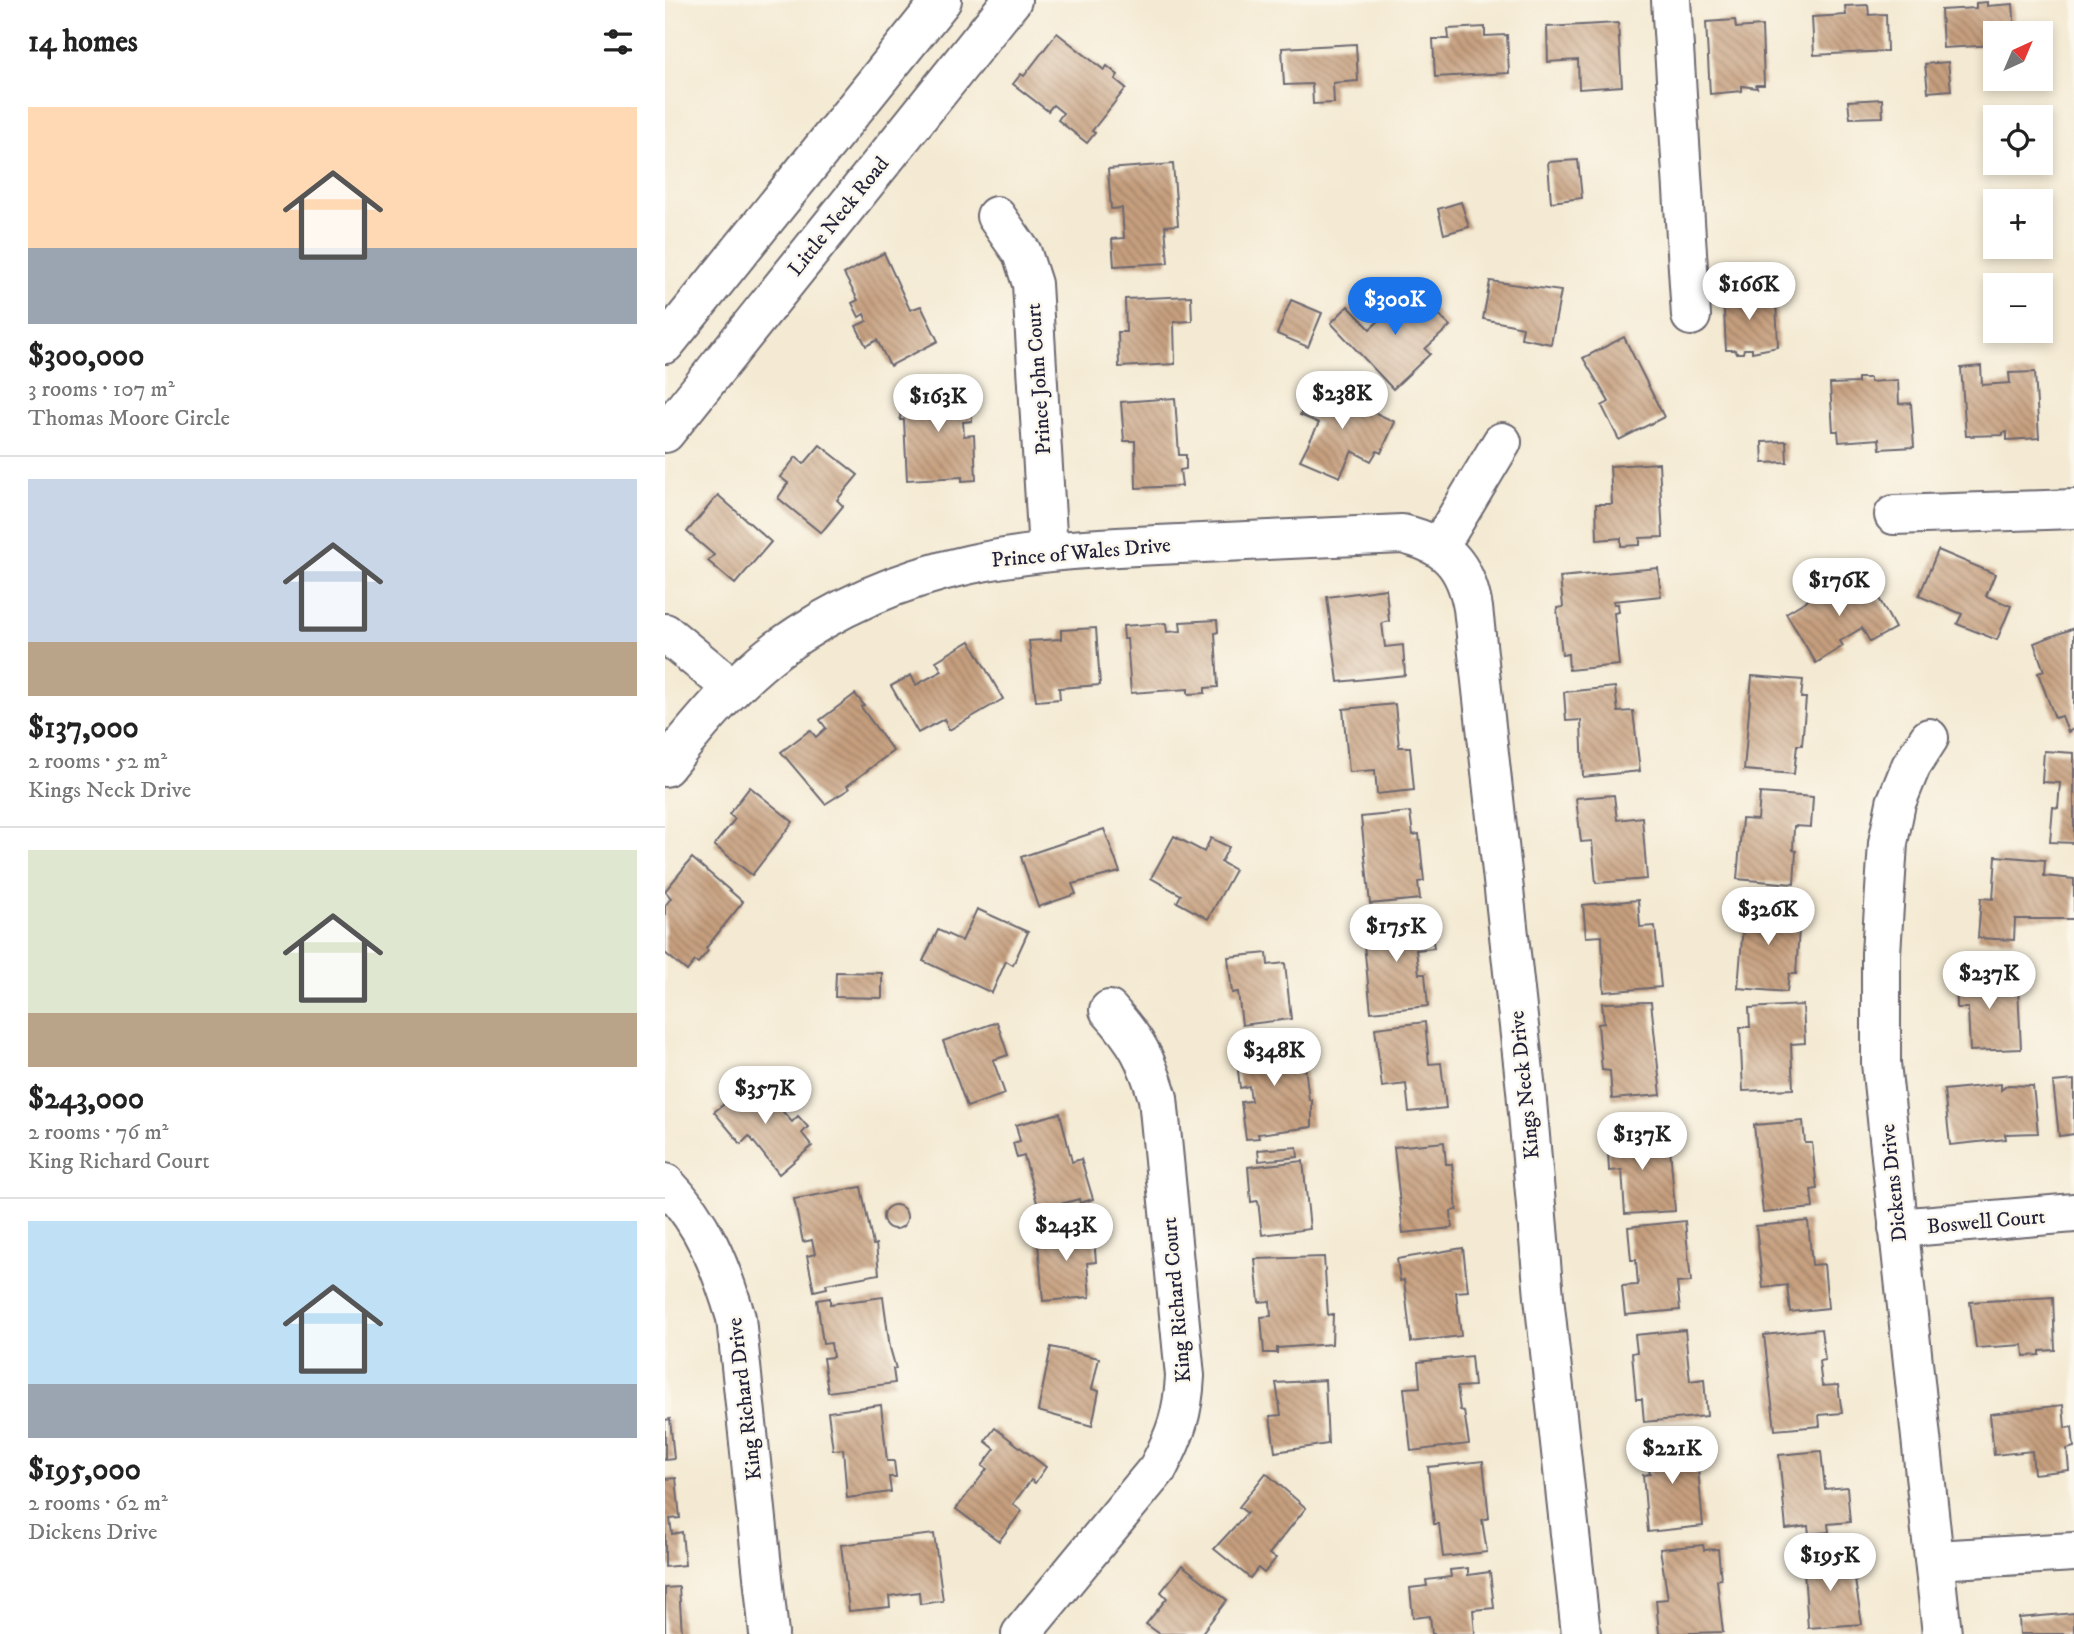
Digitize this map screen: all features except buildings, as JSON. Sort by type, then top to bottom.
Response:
[{"type":"street","points":[[665,344],[942,0]]},
{"type":"street","name":"Little Neck Road","points":[[665,433],[1012,0]]},
{"type":"street","points":[[1671,0],[1691,316]]},
{"type":"street","name":"Prince John Court","points":[[996,216],[1022,253],[1032,284],[1048,551]]},
{"type":"street","points":[[1439,547],[1502,442]]},
{"type":"street","points":[[1894,515],[2074,509]]},
{"type":"street","name":"Prince of Wales Drive","points":[[665,767],[732,688],[778,650],[827,617],[885,589],[949,567],[1048,551],[1402,534],[1426,539],[1439,547]]},
{"type":"street","name":"Kings Neck Drive","points":[[1439,547],[1460,567],[1470,589],[1473,608],[1525,1076],[1544,1297],[1581,1634]]},
{"type":"street","points":[[665,633],[732,688]]},
{"type":"street","name":"Dickens Drive","points":[[1929,738],[1911,766],[1896,803],[1888,843],[1881,953],[1881,1063],[1942,1634]]},
{"type":"street","name":"King Richard Court","points":[[1021,1634],[1158,1468],[1174,1437],[1183,1404],[1185,1376],[1158,1098],[1148,1066],[1132,1035],[1109,1010]]},
{"type":"street","name":"King Richard Drive","points":[[665,1184],[683,1201],[703,1232],[723,1273],[736,1318],[769,1634]]},
{"type":"street","name":"Boswell Court","points":[[1898,1228],[2074,1213]]},
{"type":"street","points":[[1935,1560],[2074,1552]]}]
